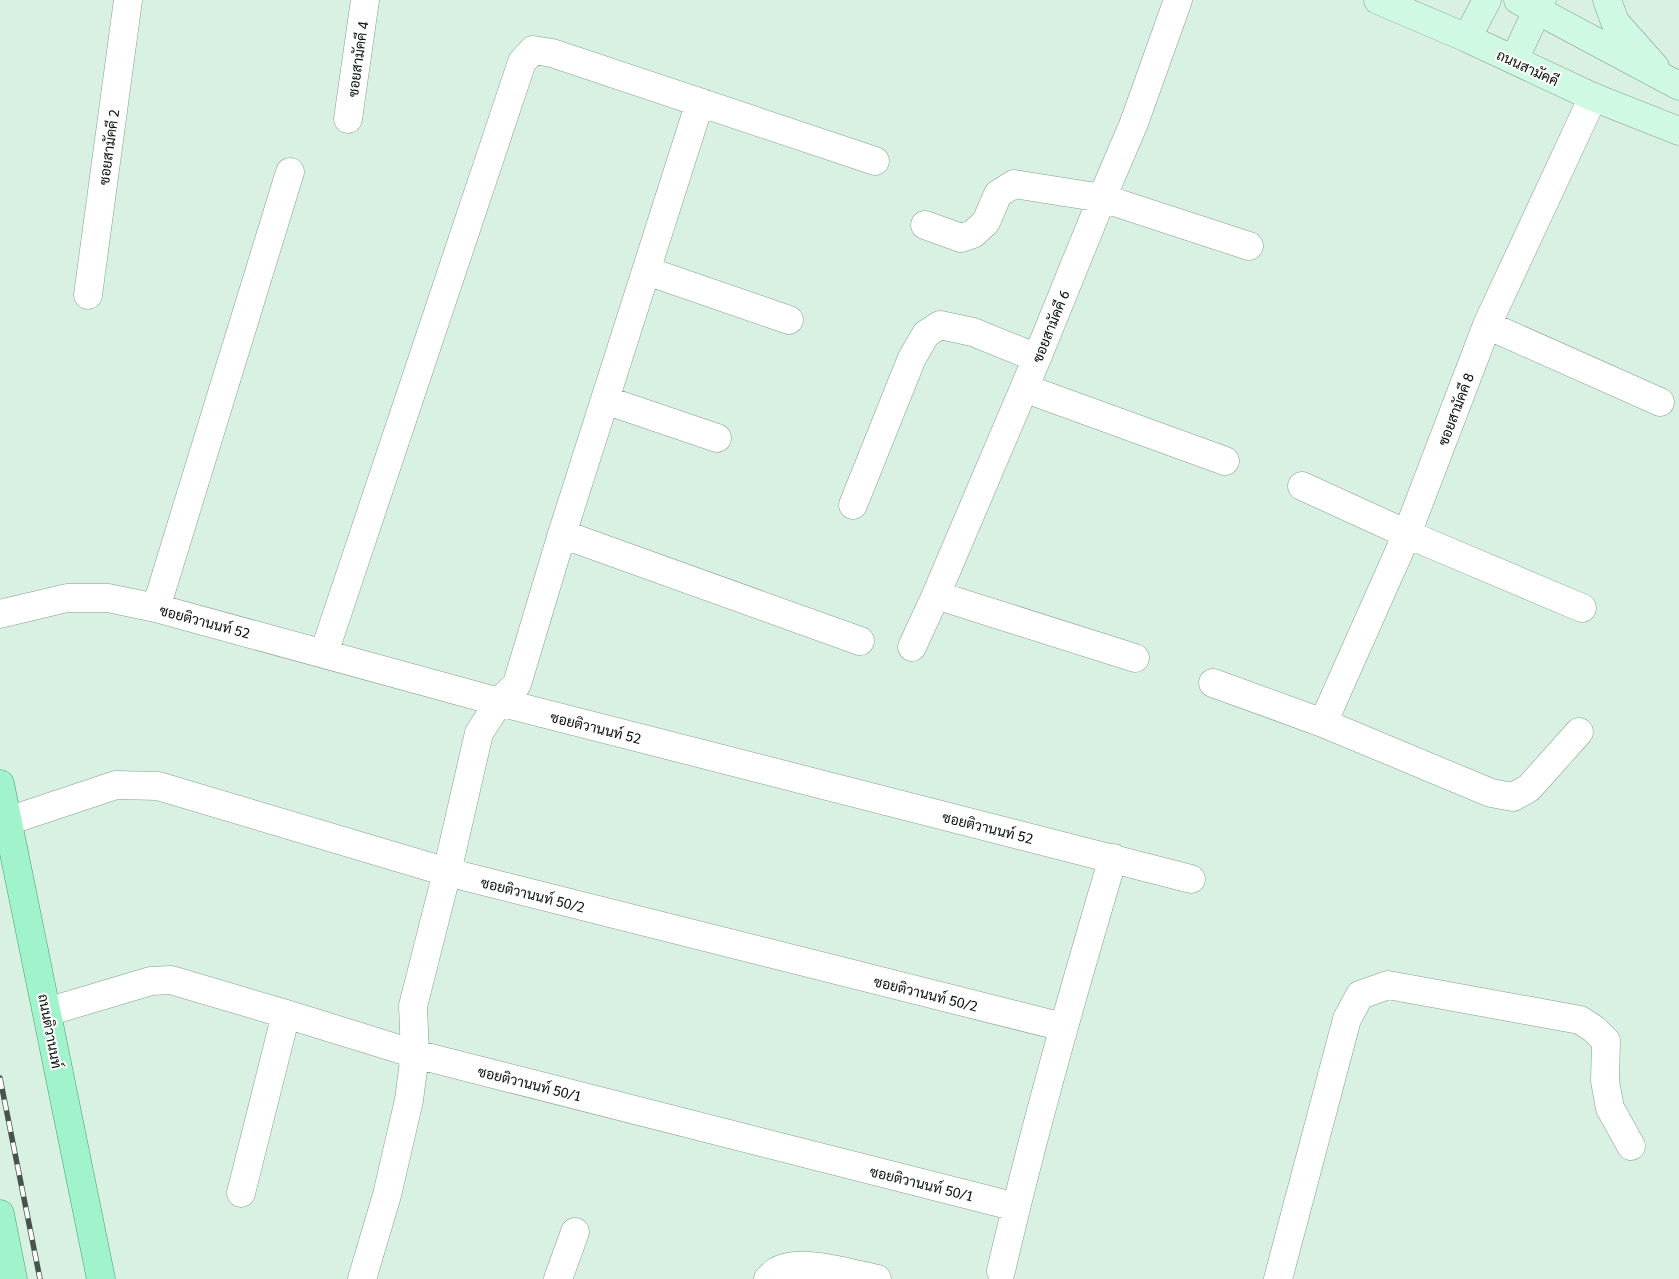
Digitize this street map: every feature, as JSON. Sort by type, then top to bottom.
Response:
[{"type":"main road","name":"ถนนสามัคคี","points":[[1378,0],[1467,38],[1593,97],[1679,131]]},
{"type":"main road","points":[[1467,38],[1487,0]]},
{"type":"main road","points":[[1607,0],[1615,22],[1674,84]]},
{"type":"main road","points":[[1514,60],[1533,3],[1674,84]]},
{"type":"main road","name":"ถนนติวานนท์","points":[[0,784],[101,1279]]},
{"type":"main road","points":[[0,1214],[13,1279]]},
{"type":"street","name":"ซอยสามัคคี 2","points":[[88,295],[128,0]]},
{"type":"street","name":"ซอยสามัคคี 4","points":[[348,119],[365,0]]},
{"type":"street","name":"ซอยสามัคคี 6","points":[[912,647],[1037,358],[1134,123],[1178,0]]},
{"type":"street","points":[[324,653],[522,62],[533,50],[552,53],[874,161]]},
{"type":"street","name":"ซอยสามัคคี 8","points":[[1323,723],[1407,534],[1487,325],[1593,97]]},
{"type":"street","points":[[362,1279],[387,1195],[409,1100],[415,1054],[413,1006],[447,872],[479,733],[499,702],[517,684],[562,534],[700,102]]},
{"type":"street","points":[[156,608],[290,172]]},
{"type":"street","points":[[925,225],[961,238],[973,234],[986,222],[998,194],[1014,184],[1102,198],[1248,246]]},
{"type":"street","points":[[647,270],[789,320]]},
{"type":"street","points":[[853,505],[912,358],[926,334],[940,325],[973,332],[1037,358]]},
{"type":"street","points":[[1487,325],[1660,402]]},
{"type":"street","points":[[1024,388],[1225,461]]},
{"type":"street","points":[[605,400],[717,438]]},
{"type":"street","points":[[1302,486],[1407,534],[1582,608]]},
{"type":"street","points":[[562,534],[860,642]]},
{"type":"street","points":[[936,595],[1135,658]]},
{"type":"street","name":"ซอยติวานนท์ 52","points":[[0,614],[67,598],[108,598],[156,608],[499,702],[1191,879]]},
{"type":"street","points":[[1213,683],[1323,723],[1491,793],[1514,798],[1529,788],[1579,732]]},
{"type":"street","name":"ซอยติวานนท์ 50/2","points":[[8,821],[116,785],[158,786],[447,872],[1063,1027]]},
{"type":"street","points":[[1001,1271],[1063,1027],[1113,858]]},
{"type":"street","name":"ซอยติวานนท์ 50/1","points":[[48,1012],[151,981],[171,980],[415,1054],[1016,1207]]},
{"type":"street","points":[[1278,1279],[1348,1019],[1360,995],[1381,987],[1388,985],[1580,1020],[1594,1029],[1606,1041],[1605,1080],[1610,1108],[1632,1146]]},
{"type":"street","points":[[241,1193],[286,1014]]},
{"type":"street","points":[[558,1279],[575,1232]]},
{"type":"street","points":[[773,1275],[791,1266],[824,1267],[877,1279]]},
{"type":"railway","points":[[0,1078],[40,1279]]}]
